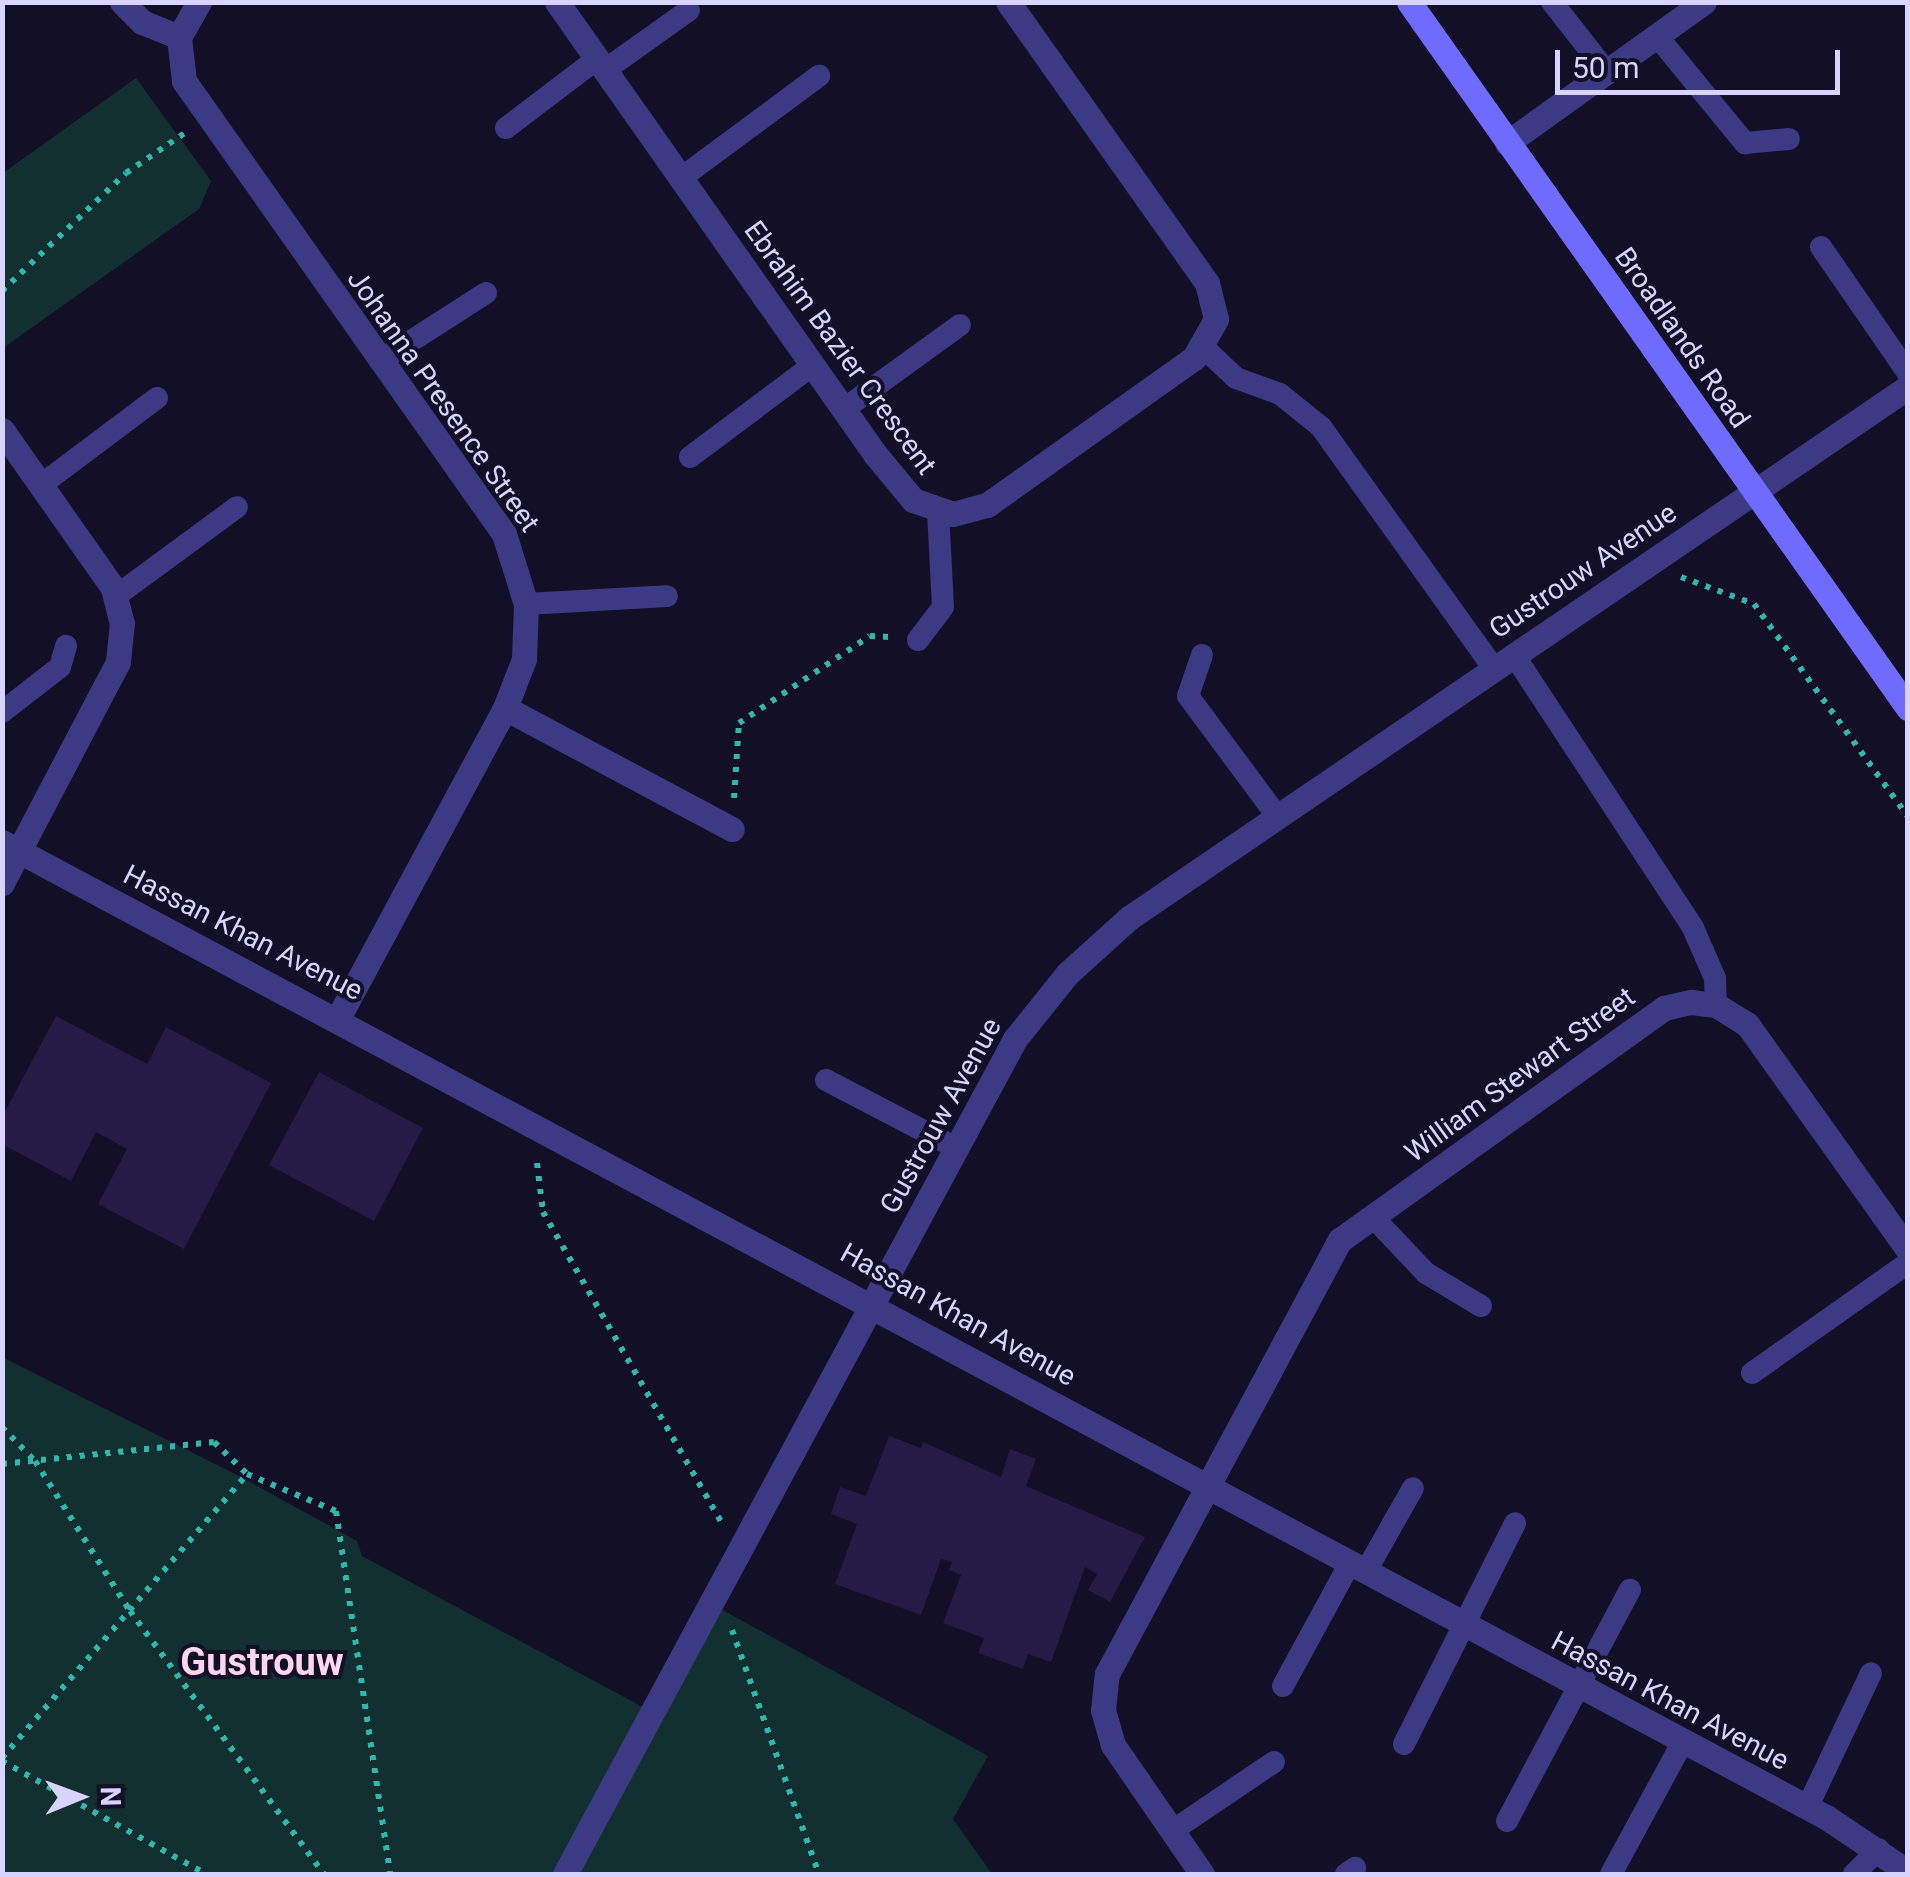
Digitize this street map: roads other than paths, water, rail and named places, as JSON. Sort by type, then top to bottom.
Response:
[{"type":"main road","name":"Broadlands Road","points":[[1409,2],[1908,708]]},
{"type":"street","points":[[122,2],[142,22],[179,37],[199,2]]},
{"type":"street","name":"Ebrahim Bazier Crescent","points":[[557,2],[844,409],[913,500],[938,512],[987,505],[1204,348]]},
{"type":"street","points":[[1008,2],[1207,283],[1216,319],[1204,348]]},
{"type":"street","points":[[1507,143],[1704,2]]},
{"type":"street","name":"Johanna Presence Street","points":[[179,37],[184,81],[504,534],[526,604],[524,659],[506,708],[339,1016]]},
{"type":"street","name":"Gustrouw Avenue","points":[[565,1874],[1015,1039],[1067,974],[1129,918],[1908,388]]},
{"type":"street","points":[[2,430],[116,596],[118,662],[11,847],[2,884]]},
{"type":"street","points":[[506,708],[732,829]]},
{"type":"street","name":"Hassan Khan Avenue","points":[[11,847],[339,1016],[874,1302],[1807,1808],[1879,1850],[1908,1872]]},
{"type":"street","points":[[1716,1006],[1747,1024],[1908,1250]]},
{"type":"street","name":"William Stewart Street","points":[[1202,1874],[1113,1745],[1104,1692],[1113,1658],[1210,1487],[1340,1240],[1664,1008],[1716,1006]]},
{"type":"lane","points":[[1552,2],[1606,71]]},
{"type":"lane","points":[[506,128],[689,10]]},
{"type":"lane","points":[[1657,36],[1745,143],[1789,139]]},
{"type":"lane","points":[[681,178],[819,76]]},
{"type":"lane","points":[[1822,247],[1908,373]]},
{"type":"lane","points":[[380,362],[486,294]]},
{"type":"lane","points":[[844,409],[960,325]]},
{"type":"lane","points":[[1204,348],[1236,378],[1280,394],[1322,427],[1504,662],[1693,928],[1715,978],[1716,1006]]},
{"type":"lane","points":[[690,457],[813,365]]},
{"type":"lane","points":[[41,485],[156,398]]},
{"type":"lane","points":[[116,596],[237,507]]},
{"type":"lane","points":[[918,640],[943,607],[938,512]]},
{"type":"lane","points":[[526,604],[667,596]]},
{"type":"lane","points":[[2,712],[48,679],[66,646]]},
{"type":"lane","points":[[1202,655],[1188,696],[1278,817]]},
{"type":"lane","points":[[826,1080],[956,1148]]},
{"type":"lane","points":[[1373,1217],[1426,1273],[1481,1306]]},
{"type":"lane","points":[[1752,1373],[1908,1263]]},
{"type":"lane","points":[[1283,1686],[1412,1488]]},
{"type":"lane","points":[[1404,1744],[1516,1523]]},
{"type":"lane","points":[[1507,1821],[1576,1685],[1630,1590]]},
{"type":"lane","points":[[1807,1808],[1871,1673]]},
{"type":"lane","points":[[1611,1874],[1682,1743]]},
{"type":"lane","points":[[1172,1832],[1274,1762]]},
{"type":"lane","points":[[1854,1874],[1879,1850]]},
{"type":"district","name":"Gustrouw","points":[[262,1663]]}]
